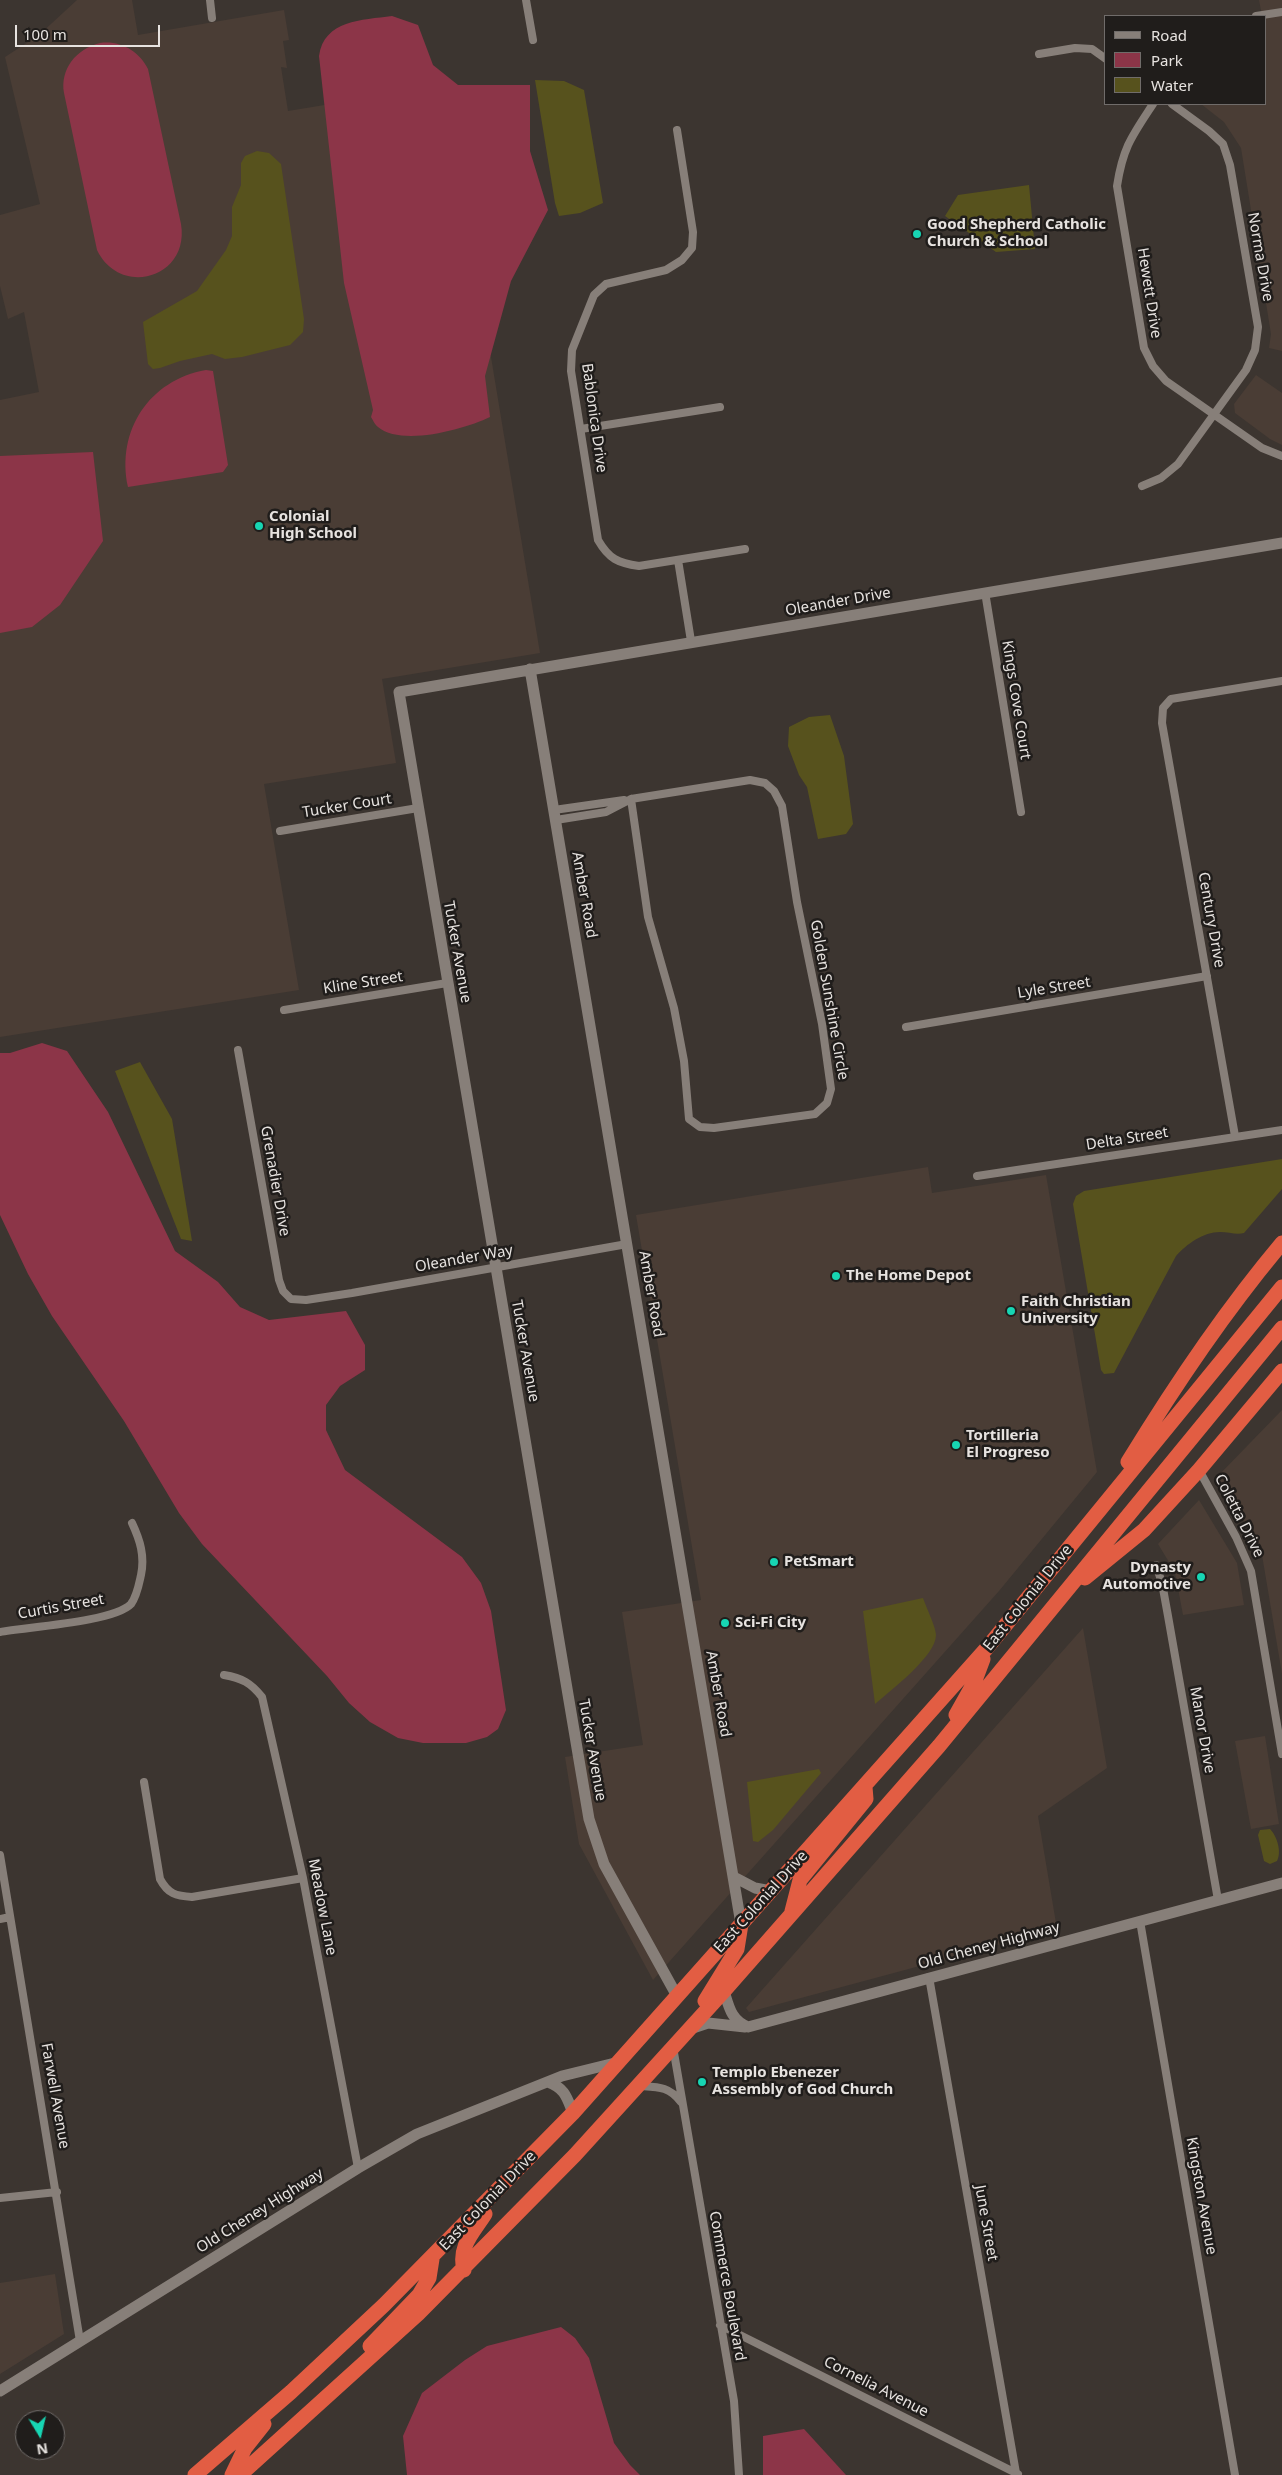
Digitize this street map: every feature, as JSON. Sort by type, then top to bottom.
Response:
[{"type":"highway","points":[[1102,1506],[1161,1407],[1220,1319],[1282,1243]]},
{"type":"highway","name":"East Colonial Drive","points":[[200,2473],[291,2392],[432,2259],[573,2113],[986,1649],[1282,1287]]},
{"type":"highway","name":"East Colonial Drive","points":[[240,2475],[368,2360],[464,2270],[575,2155],[724,1991],[938,1746],[1282,1328]]},
{"type":"highway","points":[[1059,1600],[1144,1530],[1282,1371]]},
{"type":"highway","points":[[938,1746],[974,1683],[986,1649]]},
{"type":"highway","points":[[792,1911],[800,1880],[866,1800],[865,1786]]},
{"type":"highway","points":[[686,2032],[737,1949],[742,1924]]},
{"type":"highway","points":[[464,2270],[461,2258],[464,2246],[504,2186]]},
{"type":"highway","points":[[368,2360],[365,2354],[367,2349],[419,2295],[429,2278],[432,2259]]},
{"type":"highway","points":[[232,2475],[245,2448],[291,2392]]},
{"type":"street","points":[[210,0],[212,18]]},
{"type":"street","points":[[526,0],[532,40]]},
{"type":"street","points":[[1262,15],[1282,12]]},
{"type":"street","points":[[1039,54],[1075,48],[1092,49],[1104,57]]},
{"type":"street","name":"Hewett Drive","points":[[1152,105],[1126,144],[1117,186],[1144,348],[1153,366],[1166,381],[1262,448],[1282,456]]},
{"type":"street","name":"Norma Drive","points":[[1142,486],[1161,478],[1178,464],[1215,414],[1246,370],[1255,350],[1258,327],[1230,165],[1223,144],[1210,131],[1173,105]]},
{"type":"street","name":"Bablonica Drive","points":[[676,130],[693,232],[692,248],[682,260],[666,270],[606,284],[594,295],[572,350],[571,371],[598,540],[606,554],[624,564],[639,566],[745,548]]},
{"type":"street","points":[[581,429],[720,407]]},
{"type":"street","name":"Oleander Drive","points":[[398,692],[691,641],[1282,543]]},
{"type":"street","points":[[678,560],[691,641]]},
{"type":"street","name":"Kings Cove Court","points":[[985,592],[1021,812]]},
{"type":"street","name":"Amber Road","points":[[530,670],[742,1924]]},
{"type":"street","name":"Century Drive","points":[[1235,1136],[1162,723],[1163,708],[1171,699],[1282,681]]},
{"type":"street","name":"Tucker Avenue","points":[[398,692],[589,1819],[604,1864],[677,1996]]},
{"type":"street","name":"Golden Sunshine Circle","points":[[555,815],[631,799],[750,780],[766,783],[774,791],[782,806],[797,902],[822,1024],[831,1089],[827,1103],[815,1114],[714,1128],[700,1127],[689,1119],[682,1052],[674,1008],[648,917],[631,799]]},
{"type":"street","name":"Tucker Court","points":[[280,831],[418,808]]},
{"type":"street","name":"Lyle Street","points":[[906,1027],[1207,976]]},
{"type":"street","name":"Kline Street","points":[[284,1010],[447,983]]},
{"type":"street","name":"Grenadier Drive","points":[[238,1050],[279,1280],[283,1291],[291,1299],[306,1300]]},
{"type":"street","name":"Delta Street","points":[[977,1176],[1282,1130]]},
{"type":"street","name":"Oleander Way","points":[[306,1300],[627,1244]]},
{"type":"street","name":"Coletta Drive","points":[[1198,1470],[1236,1537],[1251,1571],[1282,1754]]},
{"type":"street","name":"Curtis Street","points":[[0,1632],[87,1619],[120,1610],[130,1604],[138,1590],[143,1566],[138,1535],[132,1523]]},
{"type":"street","name":"Manor Drive","points":[[1156,1565],[1162,1583],[1218,1900]]},
{"type":"street","name":"Meadow Lane","points":[[224,1675],[242,1678],[254,1687],[262,1697],[303,1878],[358,2168]]},
{"type":"street","points":[[144,1782],[160,1880],[166,1890],[176,1896],[192,1896],[303,1878]]},
{"type":"street","name":"Farwell Avenue","points":[[0,1855],[57,2192],[80,2341]]},
{"type":"street","points":[[734,1877],[755,1888],[771,1891]]},
{"type":"street","name":"Old Cheney Highway","points":[[748,2027],[1282,1883]]},
{"type":"street","points":[[0,1918],[10,1917]]},
{"type":"street","name":"Kingston Avenue","points":[[1140,1921],[1235,2475]]},
{"type":"street","name":"June Street","points":[[929,1977],[1018,2474]]},
{"type":"street","points":[[724,1991],[731,2012],[738,2022],[748,2027]]},
{"type":"street","points":[[686,2032],[708,2023],[721,2023],[737,2028],[748,2027]]},
{"type":"street","name":"Commerce Boulevard","points":[[673,2047],[734,2401],[739,2475]]},
{"type":"street","name":"Old Cheney Highway","points":[[0,2391],[358,2168],[417,2134],[562,2076],[619,2062]]},
{"type":"street","points":[[548,2082],[565,2092],[573,2113]]},
{"type":"street","points":[[637,2086],[664,2087],[674,2092],[682,2103]]},
{"type":"street","points":[[0,2198],[57,2192]]},
{"type":"street","name":"Cornelia Avenue","points":[[720,2325],[1018,2474]]},
{"type":"shaded area","name":"Colonial High School","points":[[77,0],[132,0],[138,35],[284,10],[289,40],[283,41],[287,68],[281,67],[288,111],[446,85],[540,653],[382,679],[396,763],[264,784],[299,990],[0,1037],[0,400],[39,392],[24,312],[8,319],[0,286],[0,215],[40,204],[5,57],[39,35]]},
{"type":"shaded area","points":[[1259,0],[1282,0],[1282,351],[1269,348],[1271,334],[1241,148],[1224,122],[1202,105],[1267,105],[1267,15],[1262,15]]},
{"type":"shaded area","points":[[1256,375],[1282,393],[1282,445],[1270,439],[1235,413],[1234,404]]},
{"type":"shaded area","points":[[928,1167],[932,1193],[1046,1175],[1097,1472],[999,1591],[653,1980],[579,1844],[565,1757],[643,1745],[622,1612],[701,1600],[636,1215]]},
{"type":"shaded area","points":[[1282,1410],[1282,1674],[1261,1549],[1217,1477]]},
{"type":"shaded area","points":[[1199,1500],[1237,1563],[1244,1605],[1183,1615],[1175,1572],[1158,1544]]},
{"type":"shaded area","points":[[1083,1628],[1107,1768],[1038,1816],[1057,1929],[749,2012],[746,2008]]},
{"type":"shaded area","points":[[1265,1736],[1279,1824],[1251,1829],[1235,1741]]},
{"type":"shaded area","points":[[55,2274],[64,2334],[0,2374],[0,2283]]},
{"type":"green space","points":[[392,16],[418,25],[433,65],[458,85],[530,85],[530,151],[548,210],[511,281],[485,376],[490,417],[450,431],[417,436],[402,436],[389,433],[377,426],[371,417],[373,410],[344,283],[319,56],[322,44],[328,35],[336,29],[357,21]]},
{"type":"green space","points":[[100,43],[115,43],[128,48],[140,57],[148,69],[181,224],[181,243],[175,258],[164,269],[151,275],[136,277],[121,274],[108,265],[97,250],[63,84],[67,68],[77,55],[91,46]]},
{"type":"green space","points":[[206,370],[213,371],[228,465],[223,472],[128,487],[127,447],[132,428],[141,411],[153,397],[168,385],[186,376]]},
{"type":"green space","points":[[93,452],[103,541],[60,605],[32,627],[0,633],[0,456]]},
{"type":"green space","points":[[42,1043],[67,1051],[108,1112],[175,1251],[218,1282],[240,1307],[269,1320],[346,1311],[365,1345],[365,1370],[340,1386],[326,1405],[326,1430],[345,1470],[462,1557],[481,1583],[491,1611],[506,1710],[498,1729],[487,1737],[466,1743],[423,1743],[398,1738],[370,1722],[349,1703],[327,1676],[202,1544],[179,1513],[124,1421],[52,1316],[28,1274],[0,1215],[0,1053],[10,1053]]},
{"type":"green space","points":[[561,2327],[575,2338],[589,2358],[614,2443],[640,2475],[407,2475],[403,2436],[422,2393],[465,2360],[487,2346]]},
{"type":"green space","points":[[804,2429],[846,2475],[763,2475],[763,2436]]},
{"type":"water","points":[[535,80],[564,81],[584,90],[603,203],[580,213],[559,216],[555,203]]},
{"type":"water","points":[[257,151],[269,153],[281,164],[304,319],[303,332],[290,345],[242,357],[225,359],[212,354],[153,369],[148,364],[143,322],[197,291],[226,250],[232,236],[232,207],[241,185],[241,163],[245,156]]},
{"type":"water","points":[[1029,185],[1035,249],[996,252],[945,216],[958,195]]},
{"type":"water","points":[[830,715],[844,756],[853,824],[846,834],[818,839],[807,787],[799,775],[788,746],[789,727],[809,717]]},
{"type":"water","points":[[140,1062],[172,1119],[192,1241],[181,1239],[115,1071]]},
{"type":"water","points":[[1282,1159],[1282,1189],[1244,1233],[1220,1232],[1202,1236],[1190,1243],[1176,1256],[1114,1373],[1104,1374],[1101,1370],[1073,1204],[1076,1196],[1084,1191]]},
{"type":"water","points":[[923,1598],[936,1631],[934,1643],[929,1653],[921,1662],[875,1704],[863,1611]]},
{"type":"water","points":[[819,1769],[821,1773],[773,1830],[758,1842],[753,1841],[747,1782]]},
{"type":"water","points":[[1270,1829],[1277,1840],[1279,1853],[1277,1861],[1270,1864],[1264,1861],[1258,1835],[1260,1830]]},
{"type":"place","name":"Good Shepherd Catholic Church & School","points":[[917,234]]},
{"type":"place","name":"Colonial High School","points":[[259,526]]},
{"type":"place","name":"The Home Depot","points":[[836,1276]]},
{"type":"place","name":"Faith Christian University","points":[[1011,1311]]},
{"type":"place","name":"Tortilleria El Progreso","points":[[956,1445]]},
{"type":"place","name":"PetSmart","points":[[774,1562]]},
{"type":"place","name":"Dynasty Automotive","points":[[1201,1577]]},
{"type":"place","name":"Sci-Fi City","points":[[725,1623]]},
{"type":"place","name":"Templo Ebenezer Assembly of God Church","points":[[702,2082]]}]
